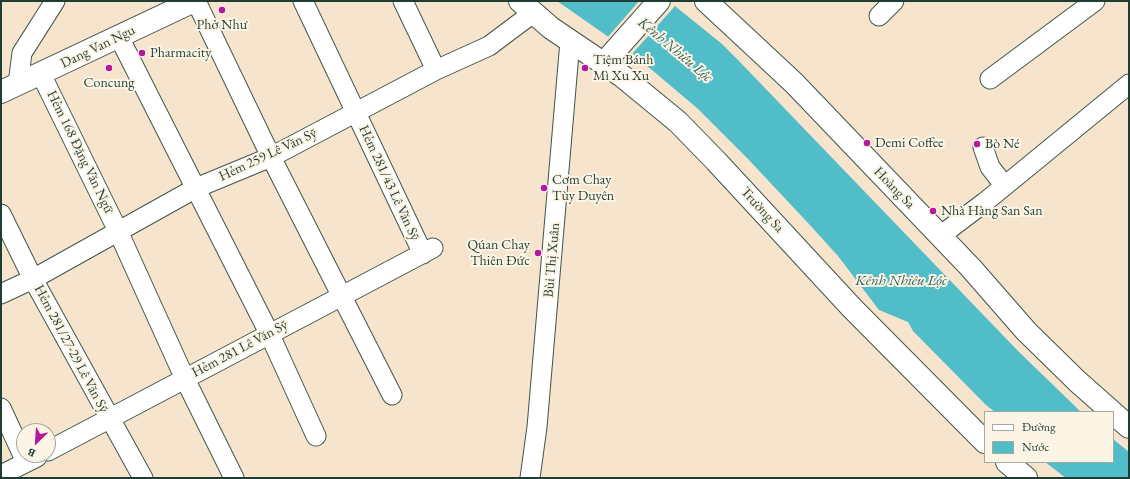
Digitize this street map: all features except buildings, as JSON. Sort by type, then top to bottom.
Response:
[{"type":"street","points":[[10,88],[22,53],[55,1]]},
{"type":"street","points":[[194,1],[271,157],[392,394]]},
{"type":"street","name":"Dang Van Ngu","points":[[10,88],[194,1]]},
{"type":"street","name":"Hẻm 281/43 Lê Văn Sỹ","points":[[303,1],[356,112],[428,251]]},
{"type":"street","points":[[403,1],[436,70]]},
{"type":"street","points":[[604,64],[659,1]]},
{"type":"street","name":"Hoàng Sa","points":[[706,1],[794,83],[940,236],[1026,331],[1077,381],[1111,411]]},
{"type":"street","points":[[879,16],[894,1]]},
{"type":"street","points":[[990,79],[1095,1]]},
{"type":"street","name":"Hẻm 259 Lê Văn Sỹ","points":[[1,294],[33,279],[118,230],[196,188],[271,157],[436,70],[489,46],[526,7]]},
{"type":"street","name":"Trường Sa","points":[[526,7],[570,41],[642,91],[678,122],[852,308],[984,441]]},
{"type":"street","points":[[119,36],[269,333],[316,436]]},
{"type":"street","name":"Bùi Thị Xuân","points":[[530,478],[539,412],[570,41]]},
{"type":"street","name":"Hẻm 168 Đặng Văn Ngữ","points":[[41,74],[118,230],[185,379],[234,478]]},
{"type":"street","points":[[940,236],[1129,84]]},
{"type":"street","points":[[983,147],[990,167],[1004,185]]},
{"type":"street","name":"Hẻm 281/27-29 Lê Văn Sỹ","points":[[1,214],[33,279],[109,419],[143,478]]},
{"type":"street","name":"Hẻm 281 Lê Văn Sỹ","points":[[56,447],[269,333],[428,251]]},
{"type":"street","points":[[1,408],[16,431]]},
{"type":"street","name":"Hoàng Sa","points":[[1114,414],[1129,427]]},
{"type":"street","points":[[1,475],[24,463]]},
{"type":"street","points":[[1008,463],[1026,478]]},
{"type":"water","name":"Kênh Nhiêu Lộc","points":[[557,1],[667,1],[675,6],[722,44],[737,59],[1018,351],[1080,411],[994,411],[986,405],[913,331],[908,322],[879,310],[838,256],[748,159],[697,108],[633,54]]},
{"type":"water","points":[[1114,440],[1129,452],[1129,478],[1066,478],[1046,463],[1114,463]]},
{"type":"pier","points":[[639,1],[671,1],[676,5],[631,55],[607,38]]},
{"type":"place","name":"Phở Như","points":[[222,10]]},
{"type":"place","name":"Pharmacity","points":[[142,53]]},
{"type":"place","name":"Concung","points":[[109,68]]},
{"type":"place","name":"Tiệm Bánh Mì Xu Xu","points":[[585,68]]},
{"type":"place","name":"Demi Coffee","points":[[867,143]]},
{"type":"place","name":"Bò Né","points":[[977,144]]},
{"type":"place","name":"Cơm Chay Tùy Duyên","points":[[544,188]]},
{"type":"place","name":"Nhà Hàng San San","points":[[933,211]]},
{"type":"place","name":"Qúan Chay Thiên Đức","points":[[538,253]]}]
